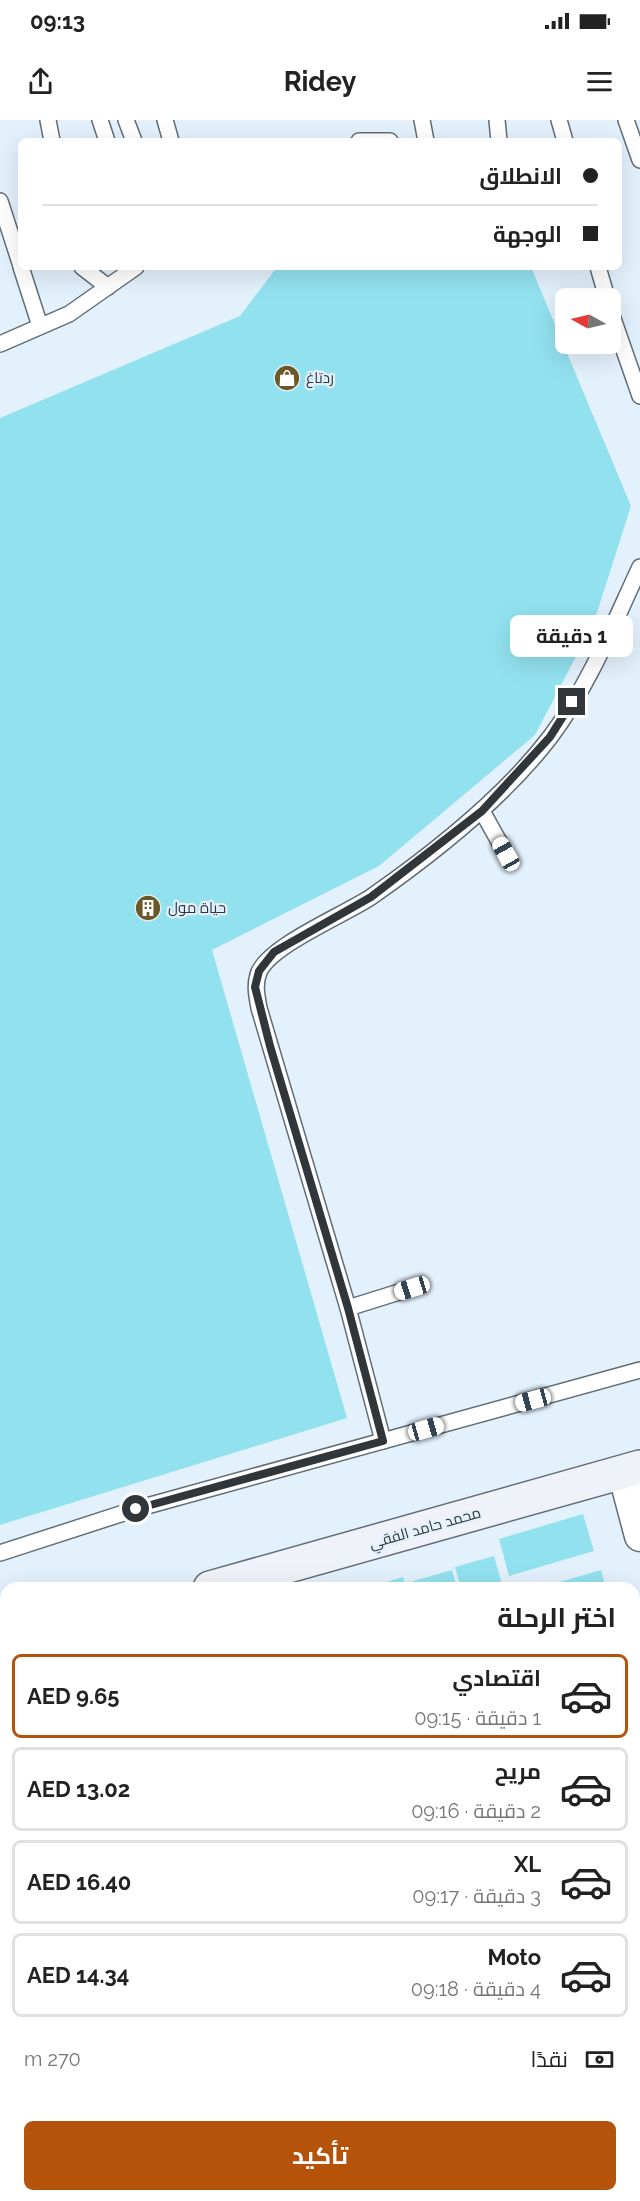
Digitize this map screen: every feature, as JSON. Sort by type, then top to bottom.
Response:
[{"type":"street","points":[[631,1470],[640,1536]]},
{"type":"street","name":"محمد حامد الفقي","points":[[231,1582],[631,1470]]},
{"type":"lane","points":[[48,120],[51,138]]},
{"type":"lane","points":[[100,120],[106,138]]},
{"type":"lane","points":[[126,120],[133,138]]},
{"type":"lane","points":[[165,120],[170,138]]},
{"type":"lane","points":[[422,120],[425,138]]},
{"type":"lane","points":[[498,120],[499,138]]},
{"type":"lane","points":[[560,120],[565,138]]},
{"type":"lane","points":[[626,120],[640,160]]},
{"type":"lane","points":[[0,201],[18,258]]},
{"type":"lane","points":[[22,270],[40,326]]},
{"type":"lane","points":[[86,270],[108,287]]},
{"type":"lane","points":[[0,344],[69,314],[132,270]]},
{"type":"lane","points":[[599,270],[604,288]]},
{"type":"lane","points":[[621,341],[640,396]]},
{"type":"lane","points":[[383,1441],[348,1308],[259,1008],[255,987],[259,971],[274,952],[371,897],[482,811],[550,737],[594,668],[640,567]]},
{"type":"lane","points":[[482,811],[506,854]]},
{"type":"lane","points":[[348,1308],[412,1288]]},
{"type":"lane","points":[[0,1553],[136,1509],[640,1370]]},
{"type":"building","name":"حياة مول","points":[[275,270],[532,270],[555,324],[555,354],[567,354],[631,506],[594,622],[535,735],[379,866],[212,950],[347,1418],[0,1525],[0,418],[240,316]]},
{"type":"building","points":[[583,1514],[594,1551],[509,1576],[499,1539]]},
{"type":"building","points":[[494,1556],[501,1582],[459,1582],[455,1567]]},
{"type":"building","points":[[452,1570],[455,1582],[413,1582]]},
{"type":"building","points":[[601,1570],[604,1582],[560,1582]]},
{"type":"building","points":[[403,1577],[404,1582],[387,1582]]},
{"type":"place","name":"ردتاغ","points":[[287,378]]},
{"type":"place","name":"حياة مول","points":[[148,908]]},
{"type":"route","points":[[136,1509],[383,1441],[348,1308],[259,1008],[255,987],[259,971],[274,952],[313,932],[371,897],[482,811],[550,737],[572,702]]}]
